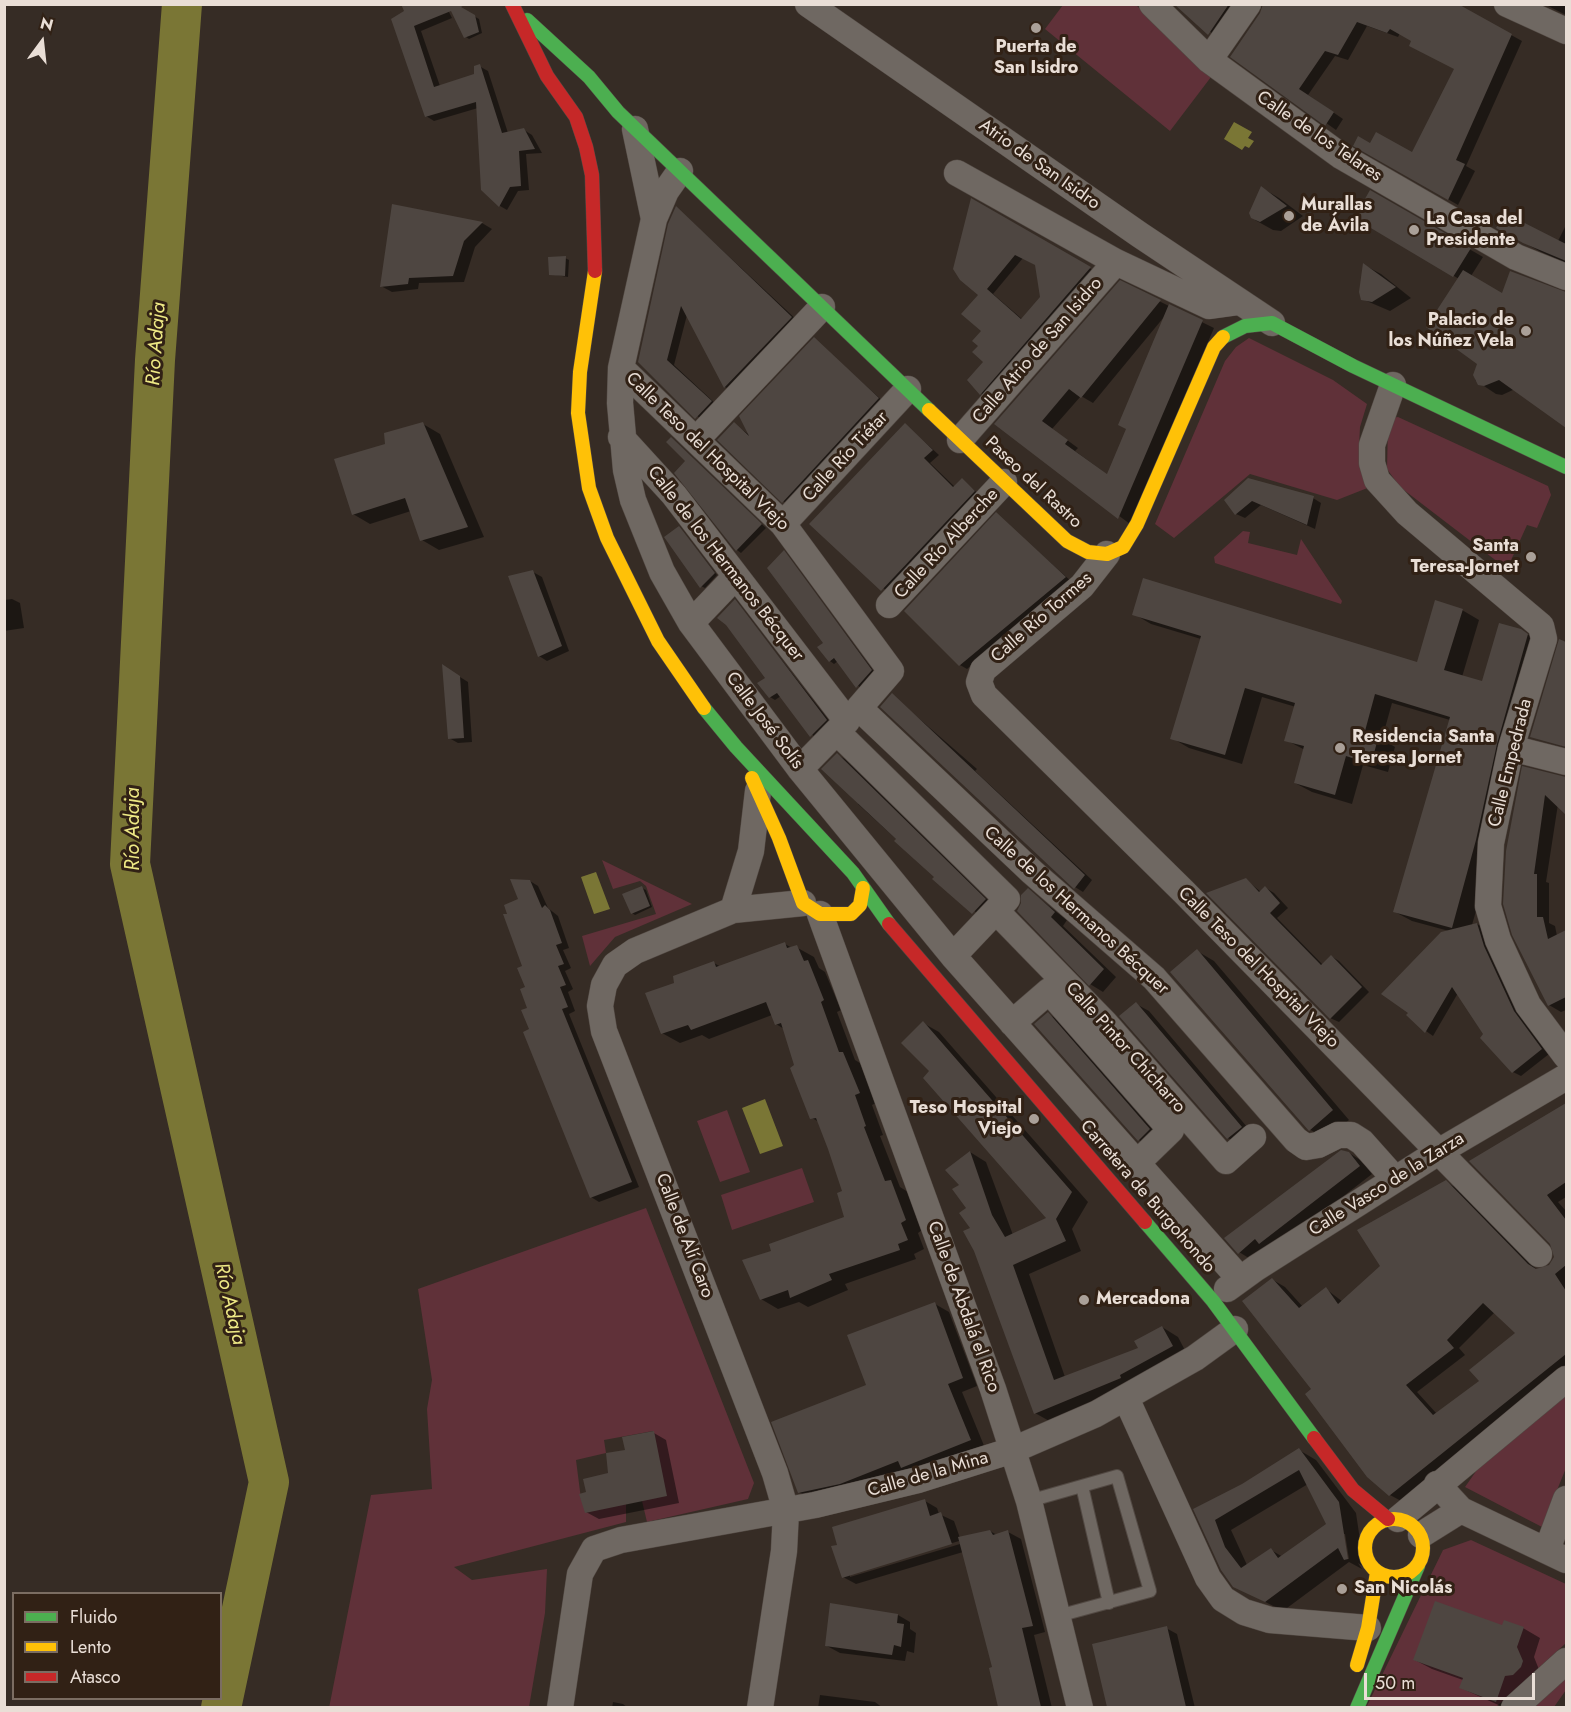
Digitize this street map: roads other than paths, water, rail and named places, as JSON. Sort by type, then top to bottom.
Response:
[{"type":"main road","points":[[513,7],[558,74],[583,102],[586,147],[592,175],[597,260],[580,372],[578,413],[589,488],[607,538],[658,641],[694,696],[811,842],[788,864]]},
{"type":"main road","name":"Paseo del Rastro","points":[[513,7],[590,77],[626,120],[1067,541],[1088,552],[1107,554]]},
{"type":"main road","points":[[558,74],[590,77]]},
{"type":"main road","points":[[557,115],[558,74]]},
{"type":"main road","name":"Paseo del Rastro","points":[[558,74],[583,102],[626,120]]},
{"type":"main road","points":[[575,162],[594,211]]},
{"type":"main road","points":[[1107,554],[1123,547],[1137,524],[1214,347],[1224,336],[1245,326],[1272,323],[1393,385],[1566,467]]},
{"type":"main road","points":[[736,747],[758,790],[788,864],[812,908],[839,916],[861,919],[860,905],[863,888]]},
{"type":"main road","name":"Carretera de Burgohondo","points":[[811,842],[863,888],[900,939],[1213,1301],[1353,1490],[1393,1519]]},
{"type":"main road","name":"Carretera de Burgohondo","points":[[861,919],[900,939]]},
{"type":"main road","name":"Carretera de Burgohondo","points":[[1353,1490],[1367,1535]]},
{"type":"main road","points":[[1358,1707],[1424,1552],[1421,1535],[1411,1524],[1393,1519],[1377,1525],[1367,1535],[1365,1549],[1368,1562],[1377,1572],[1392,1577],[1406,1575],[1418,1566]]},
{"type":"main road","points":[[1350,1681],[1368,1628],[1377,1572]]},
{"type":"street","name":"Atrio de San Isidro","points":[[808,4],[1238,302],[1272,323]]},
{"type":"street","name":"Calle de los Telares","points":[[1152,4],[1209,60],[1341,156],[1516,257],[1566,277]]},
{"type":"street","points":[[1209,60],[1248,4]]},
{"type":"street","points":[[1507,4],[1566,31]]},
{"type":"street","points":[[626,120],[654,219]]},
{"type":"street","points":[[654,219],[666,191],[680,171]]},
{"type":"street","name":"Calle Atrio de San Isidro","points":[[957,173],[1116,262],[1209,306],[1238,302]]},
{"type":"street","name":"Calle José Solís","points":[[654,219],[621,368],[621,437],[633,500],[662,572],[691,623],[800,769],[953,956],[1240,1279]]},
{"type":"street","name":"Calle Atrio de San Isidro","points":[[960,440],[1116,262]]},
{"type":"street","points":[[696,440],[822,307]]},
{"type":"street","name":"Calle Teso del Hospital Viejo","points":[[621,368],[783,524],[891,671],[848,720],[800,769]]},
{"type":"street","name":"Calle Empedrada","points":[[1393,385],[1377,425],[1372,445],[1372,463],[1377,480],[1407,513],[1541,626],[1544,639],[1511,748],[1491,843],[1488,906],[1498,940],[1528,1005],[1566,1056]]},
{"type":"street","name":"Calle Río Tiétar","points":[[783,524],[908,390]]},
{"type":"street","name":"Calle de los Hermanos Bécquer","points":[[621,437],[674,495],[848,720],[1032,872],[1154,978],[1296,1140],[1306,1147],[1318,1145],[1338,1135],[1351,1135],[1362,1142],[1395,1179]]},
{"type":"street","name":"Calle Río Alberche","points":[[889,605],[1004,482]]},
{"type":"street","name":"Calle Río Tormes","points":[[979,682],[983,670],[1082,586],[1107,554]]},
{"type":"street","points":[[691,623],[736,576]]},
{"type":"street","name":"Calle Teso del Hospital Viejo","points":[[979,682],[984,695],[1440,1151],[1539,1254]]},
{"type":"street","name":"Calle Pintor Chicharro","points":[[848,720],[1001,905],[1226,1161],[1253,1137]]},
{"type":"street","points":[[1511,748],[1566,762]]},
{"type":"street","points":[[733,910],[751,851],[758,790]]},
{"type":"street","points":[[953,956],[1001,905]]},
{"type":"street","name":"Calle de Alí Caro","points":[[760,1707],[784,1551],[786,1511],[775,1473],[604,1031],[600,1006],[604,985],[615,965],[635,951],[733,910],[812,908]]},
{"type":"street","name":"Calle de Abdalá el Rico","points":[[812,908],[990,1378],[1029,1501],[1080,1707]]},
{"type":"street","points":[[1012,1023],[1049,991],[1171,1130],[1136,1164]]},
{"type":"street","name":"Calle Vasco de la Zarza","points":[[1213,1301],[1240,1279],[1395,1179],[1566,1077]]},
{"type":"street","name":"Calle de la Mina","points":[[560,1707],[580,1574],[594,1549],[621,1540],[786,1511],[918,1480],[1013,1450],[1096,1414],[1126,1398],[1195,1358],[1235,1329]]},
{"type":"street","points":[[1393,1519],[1566,1379]]},
{"type":"street","points":[[1126,1398],[1208,1578],[1223,1599],[1244,1612],[1270,1620],[1368,1628]]},
{"type":"street","points":[[1437,1484],[1461,1510],[1556,1555],[1566,1499]]},
{"type":"street","points":[[1421,1535],[1461,1510]]},
{"type":"street","points":[[1514,1707],[1566,1661]]},
{"type":"lane","points":[[1029,1501],[1117,1476],[1150,1592],[1058,1616]]},
{"type":"lane","points":[[1082,1486],[1109,1603]]},
{"type":"waterway","name":"Río Adaja","points":[[182,4],[155,360],[130,864],[269,1482],[221,1708]]},
{"type":"place","name":"Puerta de San Isidro","points":[[1036,28]]},
{"type":"place","name":"Murallas de Ávila","points":[[1289,216]]},
{"type":"place","name":"La Casa del Presidente","points":[[1414,230]]},
{"type":"place","name":"Palacio de los Núñez Vela","points":[[1526,331]]},
{"type":"place","name":"Santa Teresa-Jornet","points":[[1531,557]]},
{"type":"place","name":"Residencia Santa Teresa Jornet","points":[[1340,748]]},
{"type":"place","name":"Teso Hospital Viejo","points":[[1034,1119]]},
{"type":"place","name":"Mercadona","points":[[1084,1300]]},
{"type":"place","name":"San Nicolás","points":[[1342,1589]]}]
